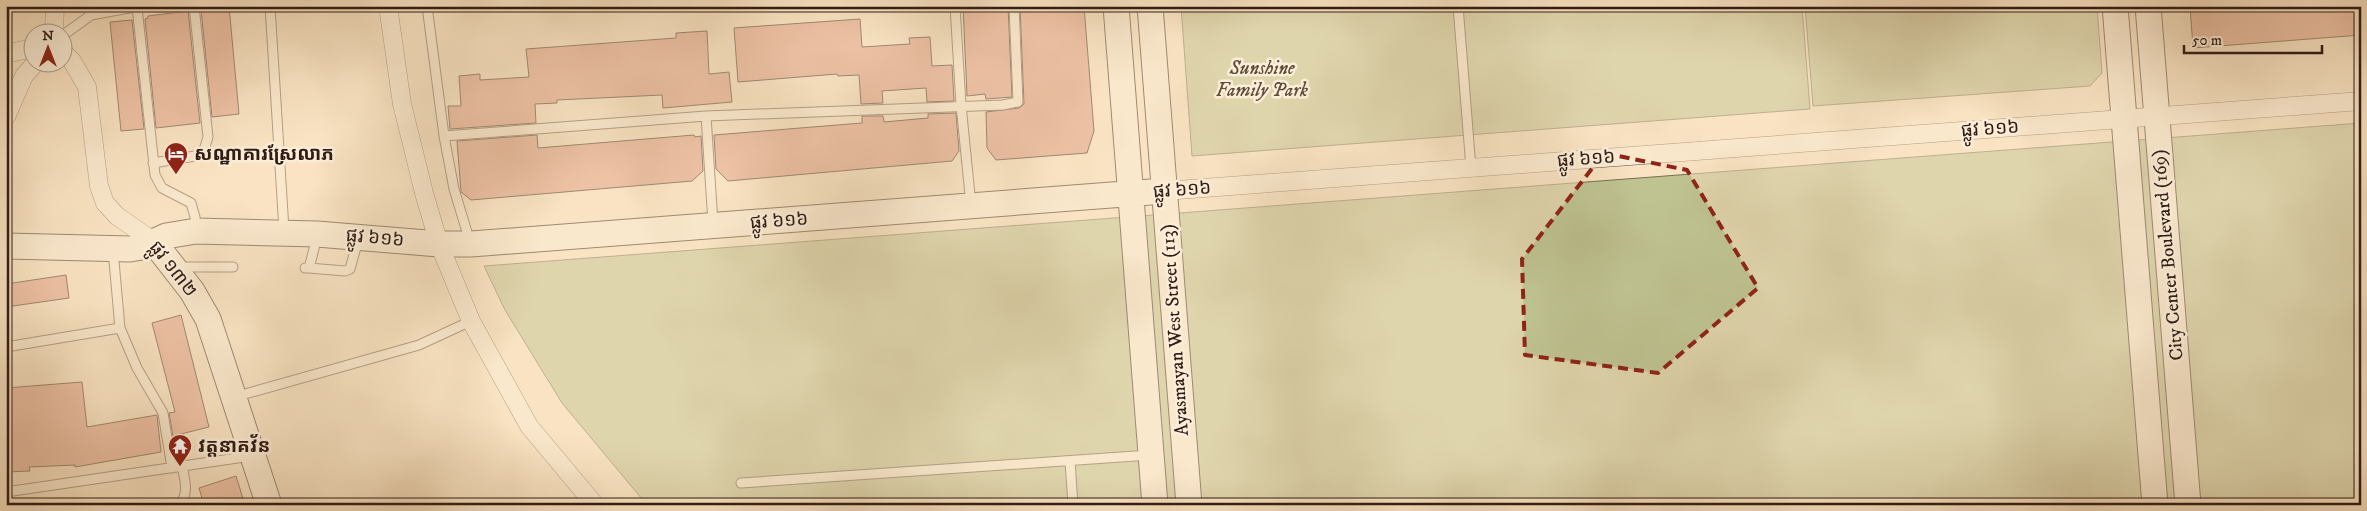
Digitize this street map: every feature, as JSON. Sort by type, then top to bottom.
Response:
[{"type":"street","points":[[54,22],[55,6]]},
{"type":"street","points":[[388,6],[402,104],[439,244],[471,321],[528,426],[595,505]]},
{"type":"street","name":"Ayasmayan West Street (113)","points":[[1116,6],[1154,505]]},
{"type":"street","name":"Ayasmayan West Street (113)","points":[[1150,6],[1189,505]]},
{"type":"street","name":"City Center Boulevard (169)","points":[[2115,6],[2155,505]]},
{"type":"street","name":"City Center Boulevard (169)","points":[[2148,6],[2188,505]]},
{"type":"street","points":[[6,54],[22,50]]},
{"type":"street","name":"ផ្លូវ ១៣២","points":[[72,61],[87,87],[100,186],[106,203],[117,216],[153,241],[192,291],[208,319],[241,395],[254,456],[269,505]]},
{"type":"street","points":[[6,117],[27,72]]},
{"type":"street","name":"ផ្លូវ ៦១៦","points":[[6,246],[113,249],[142,247],[166,236],[196,231],[318,234],[439,244],[470,244],[2361,101]]},
{"type":"street","points":[[1151,455],[1185,453]]},
{"type":"lane","points":[[72,29],[91,15],[139,6],[155,175],[162,188],[191,203],[195,216],[196,231]]},
{"type":"lane","points":[[153,164],[194,156],[204,150],[208,137],[194,6]]},
{"type":"lane","points":[[270,6],[284,233]]},
{"type":"lane","points":[[427,6],[444,136],[454,189],[470,244]]},
{"type":"lane","points":[[956,6],[971,206]]},
{"type":"lane","points":[[444,136],[706,116],[962,105],[1003,105],[1018,102],[1014,6]]},
{"type":"lane","points":[[1458,6],[1471,168]]},
{"type":"lane","points":[[706,116],[713,226]]},
{"type":"lane","points":[[318,234],[306,268],[345,272],[350,269],[358,237]]},
{"type":"lane","points":[[113,249],[120,328],[137,368],[163,413],[177,467],[186,487],[184,499],[180,505]]},
{"type":"lane","points":[[174,268],[232,267]]},
{"type":"lane","points":[[241,395],[418,344],[471,321]]},
{"type":"lane","points":[[6,347],[120,328]]},
{"type":"lane","points":[[741,483],[1151,455]]},
{"type":"lane","points":[[6,492],[254,456]]},
{"type":"lane","points":[[1070,461],[1073,505]]},
{"type":"highlighted area","points":[[1604,153],[1687,170],[1758,288],[1658,373],[1525,355],[1522,259]]},
{"type":"green space","name":"Sunshine Family Park","points":[[1181,6],[1802,6],[1810,109],[1192,156]]},
{"type":"green space","points":[[1805,6],[2097,6],[2102,73],[2090,86],[1813,106]]},
{"type":"green space","points":[[2361,123],[2361,505],[647,505],[562,403],[505,310],[484,266]]},
{"type":"building","points":[[206,6],[229,6],[239,114],[212,117],[201,10],[206,9]]},
{"type":"building","points":[[963,6],[1008,6],[1012,97],[986,99],[985,94],[967,96]]},
{"type":"building","points":[[1020,6],[1084,6],[1094,131],[1087,153],[996,160],[987,148],[986,112],[1019,108],[1024,104]]},
{"type":"building","points":[[2190,6],[2361,6],[2361,35],[2193,48]]},
{"type":"building","points":[[188,11],[200,123],[156,128],[145,19],[148,16]]},
{"type":"building","points":[[860,19],[862,47],[910,44],[909,38],[930,37],[932,66],[952,65],[954,101],[927,102],[926,88],[882,91],[883,103],[861,104],[859,75],[838,76],[837,74],[738,82],[734,28]]},
{"type":"building","points":[[132,20],[144,129],[121,131],[110,22]]},
{"type":"building","points":[[707,31],[709,74],[729,72],[732,102],[663,108],[662,95],[557,100],[557,103],[535,104],[536,123],[450,129],[448,106],[461,106],[459,76],[480,74],[480,80],[529,77],[526,49],[676,38],[676,33]]},
{"type":"building","points":[[956,113],[959,151],[952,161],[728,181],[716,169],[714,135],[862,123],[862,116],[883,116],[884,122],[928,118],[928,114]]},
{"type":"building","points":[[537,135],[538,148],[694,135],[695,137],[701,136],[703,171],[692,181],[471,200],[461,192],[457,141]]},
{"type":"building","points":[[66,275],[69,298],[6,307],[6,284]]},
{"type":"building","points":[[181,315],[209,427],[173,436],[169,413],[175,412],[152,323]]},
{"type":"building","points":[[82,382],[87,427],[157,415],[161,452],[75,467],[75,465],[29,467],[30,471],[6,472],[6,388]]},
{"type":"building","points":[[236,476],[245,505],[204,505],[199,488]]},
{"type":"place","name":"សណ្ឋាគារស្រែលាភ","points":[[176,175]]},
{"type":"place","name":"វត្តនាគវ័ន","points":[[180,467]]}]
